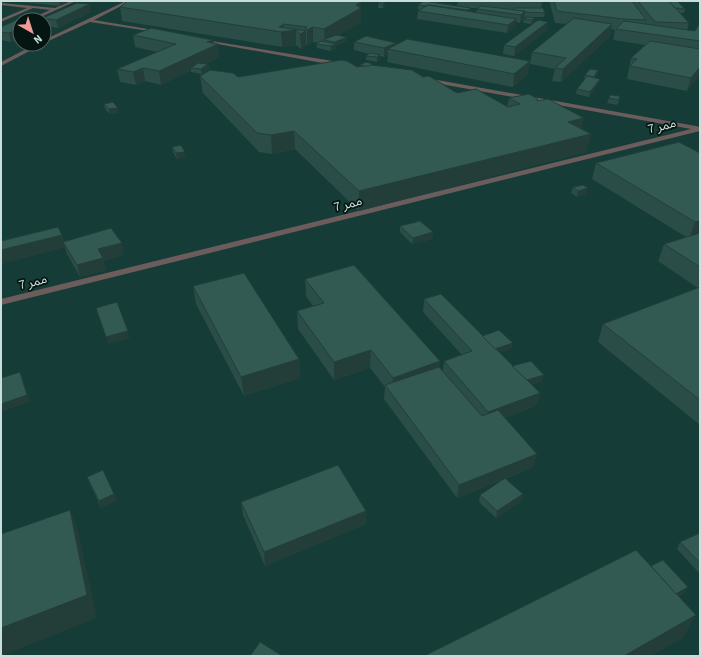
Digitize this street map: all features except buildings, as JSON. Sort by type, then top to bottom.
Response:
[{"type":"lane","points":[[49,12],[74,1]]},
{"type":"lane","points":[[52,38],[129,1]]},
{"type":"lane","points":[[1,4],[56,9]]},
{"type":"lane","points":[[1,21],[33,7]]},
{"type":"lane","points":[[89,20],[168,34]]},
{"type":"lane","points":[[1,26],[8,26]]},
{"type":"lane","points":[[191,38],[348,66]]},
{"type":"lane","points":[[1,64],[24,52]]},
{"type":"lane","points":[[418,79],[700,129]]},
{"type":"lane","name":"ممر 7","points":[[1,302],[700,129]]},
{"type":"shaded area","points":[[1,1],[700,1],[700,656],[1,656]]}]
